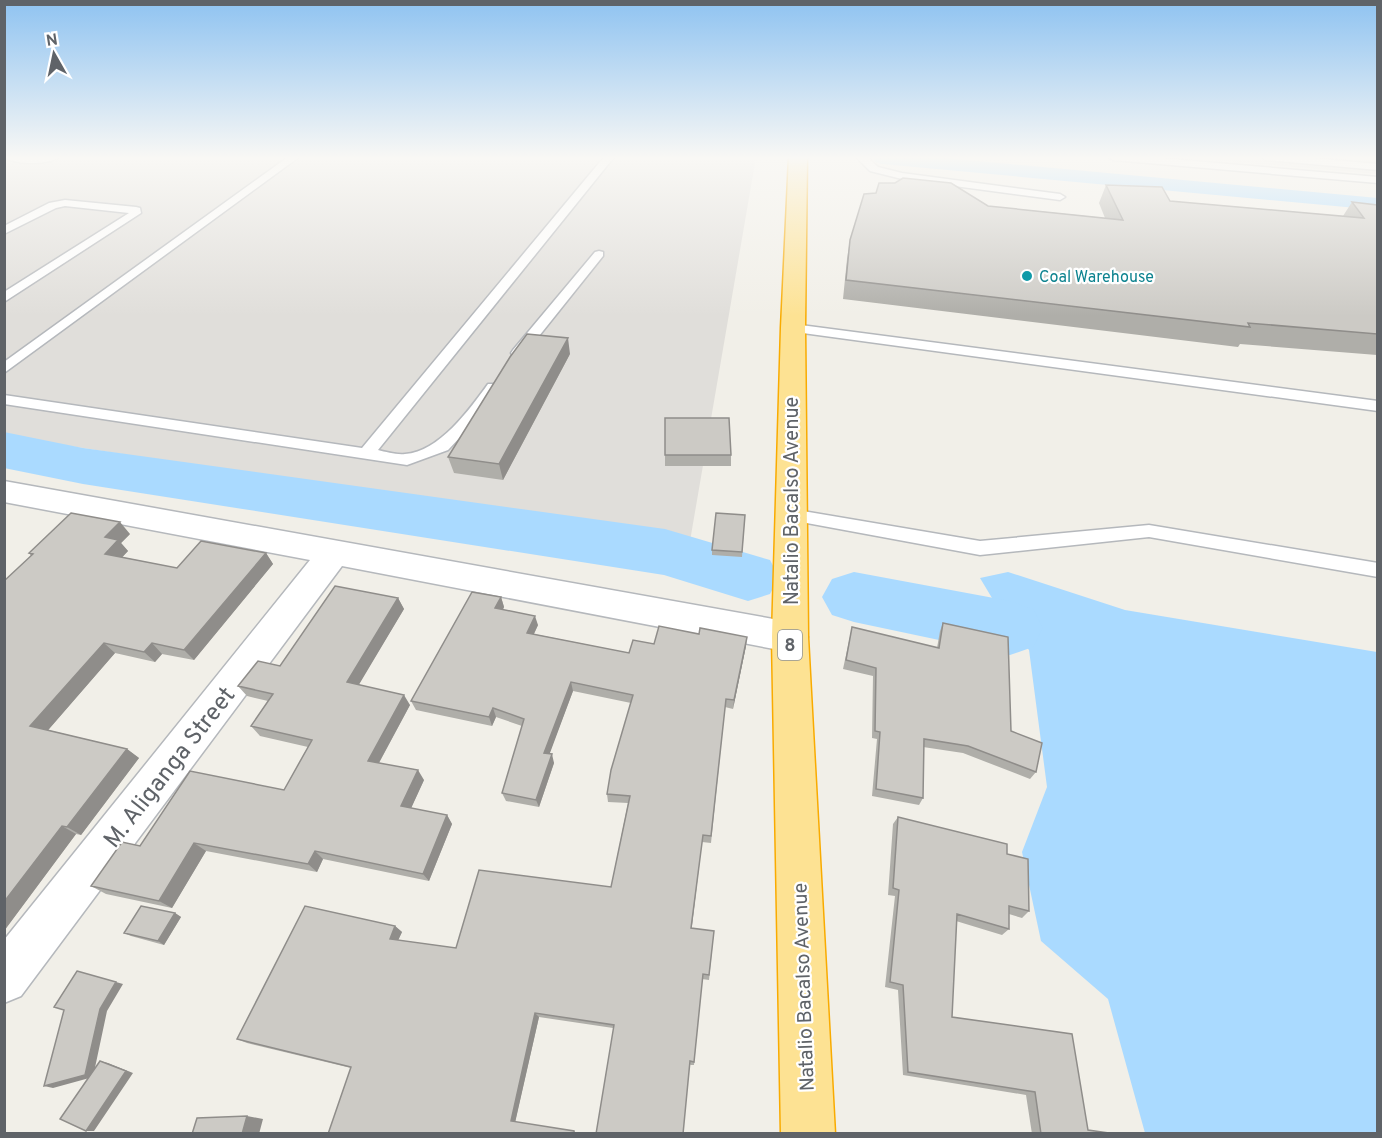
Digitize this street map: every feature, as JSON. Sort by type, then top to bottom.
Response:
[{"type":"highway","name":"Natalio Bacalso Avenue","points":[[796,210],[790,515],[790,637],[808,1134]]},
{"type":"street","points":[[4,491],[333,554],[790,637]]},
{"type":"street","name":"M. Aliganga Street","points":[[4,980],[333,554]]},
{"type":"lane","points":[[4,231],[43,210]]},
{"type":"lane","points":[[4,298],[10,290],[136,213],[135,210]]},
{"type":"lane","points":[[4,369],[221,210]]},
{"type":"lane","points":[[366,454],[566,210]]},
{"type":"lane","points":[[4,215],[28,218]]},
{"type":"lane","points":[[4,399],[406,460],[443,447],[474,414],[528,338],[599,254]]},
{"type":"lane","points":[[793,328],[1377,406]]},
{"type":"lane","points":[[790,515],[980,548],[1149,531],[1377,570]]},
{"type":"shaded area","points":[[4,210],[747,210],[690,541],[5,436]]},
{"type":"water","points":[[1008,572],[1125,610],[1377,652],[1377,1133],[1145,1133],[1108,999],[1041,941],[1022,852],[1047,787],[1029,650],[1010,628],[980,578]]},
{"type":"building","points":[[859,210],[1028,210],[1123,220],[1118,210],[1274,210],[1364,218],[1358,210],[1377,210],[1377,334],[1248,323],[1250,327],[846,280],[850,240]]},
{"type":"building","points":[[527,334],[568,338],[499,464],[448,457],[510,357]]},
{"type":"building","points":[[665,418],[729,418],[731,455],[665,455]]},
{"type":"building","points":[[71,513],[120,522],[105,537],[118,540],[105,554],[177,568],[201,541],[266,553],[184,650],[152,643],[144,652],[104,643],[30,726],[127,749],[67,827],[62,826],[4,902],[4,581],[33,554],[29,553]]},
{"type":"building","points":[[716,513],[745,515],[742,552],[712,550]]},
{"type":"building","points":[[335,586],[398,598],[347,682],[404,695],[368,761],[418,770],[401,806],[447,815],[423,874],[315,851],[308,864],[194,843],[159,901],[91,886],[122,842],[140,846],[190,771],[284,790],[312,740],[251,726],[273,694],[238,686],[258,661],[280,666]]},
{"type":"building","points":[[472,592],[501,597],[495,608],[535,616],[527,633],[629,653],[633,640],[654,644],[659,626],[699,634],[700,628],[747,637],[734,700],[726,699],[711,836],[703,835],[691,928],[714,931],[709,975],[703,974],[694,1062],[690,1061],[683,1134],[596,1134],[614,1025],[535,1013],[511,1121],[574,1131],[574,1134],[328,1134],[351,1067],[237,1039],[305,906],[395,926],[390,939],[456,948],[479,870],[611,887],[630,796],[607,794],[611,770],[633,695],[571,682],[544,753],[552,754],[536,800],[502,793],[524,719],[493,708],[489,717],[411,701]]},
{"type":"building","points":[[943,623],[1008,637],[1011,731],[1042,743],[1036,772],[968,746],[924,739],[923,798],[876,789],[880,732],[875,731],[876,668],[846,660],[852,627],[939,648]]},
{"type":"building","points":[[898,817],[1007,844],[1007,854],[1028,859],[1029,911],[1009,906],[1009,929],[957,914],[952,1017],[1072,1034],[1088,1130],[1116,1134],[1041,1134],[1035,1092],[908,1072],[903,985],[890,982],[899,890],[893,888]]},
{"type":"building","points":[[141,906],[175,913],[158,941],[124,933]]},
{"type":"building","points":[[77,971],[116,982],[100,1009],[85,1075],[44,1086],[64,1010],[54,1007]]},
{"type":"building","points":[[100,1061],[126,1071],[86,1131],[60,1119]]},
{"type":"building","points":[[247,1116],[242,1134],[192,1134],[197,1118]]},
{"type":"waterway","points":[[4,450],[83,466],[665,552],[748,577]]},
{"type":"waterway","points":[[854,597],[1010,628]]},
{"type":"place","name":"Coal Warehouse","points":[[1027,276]]}]
